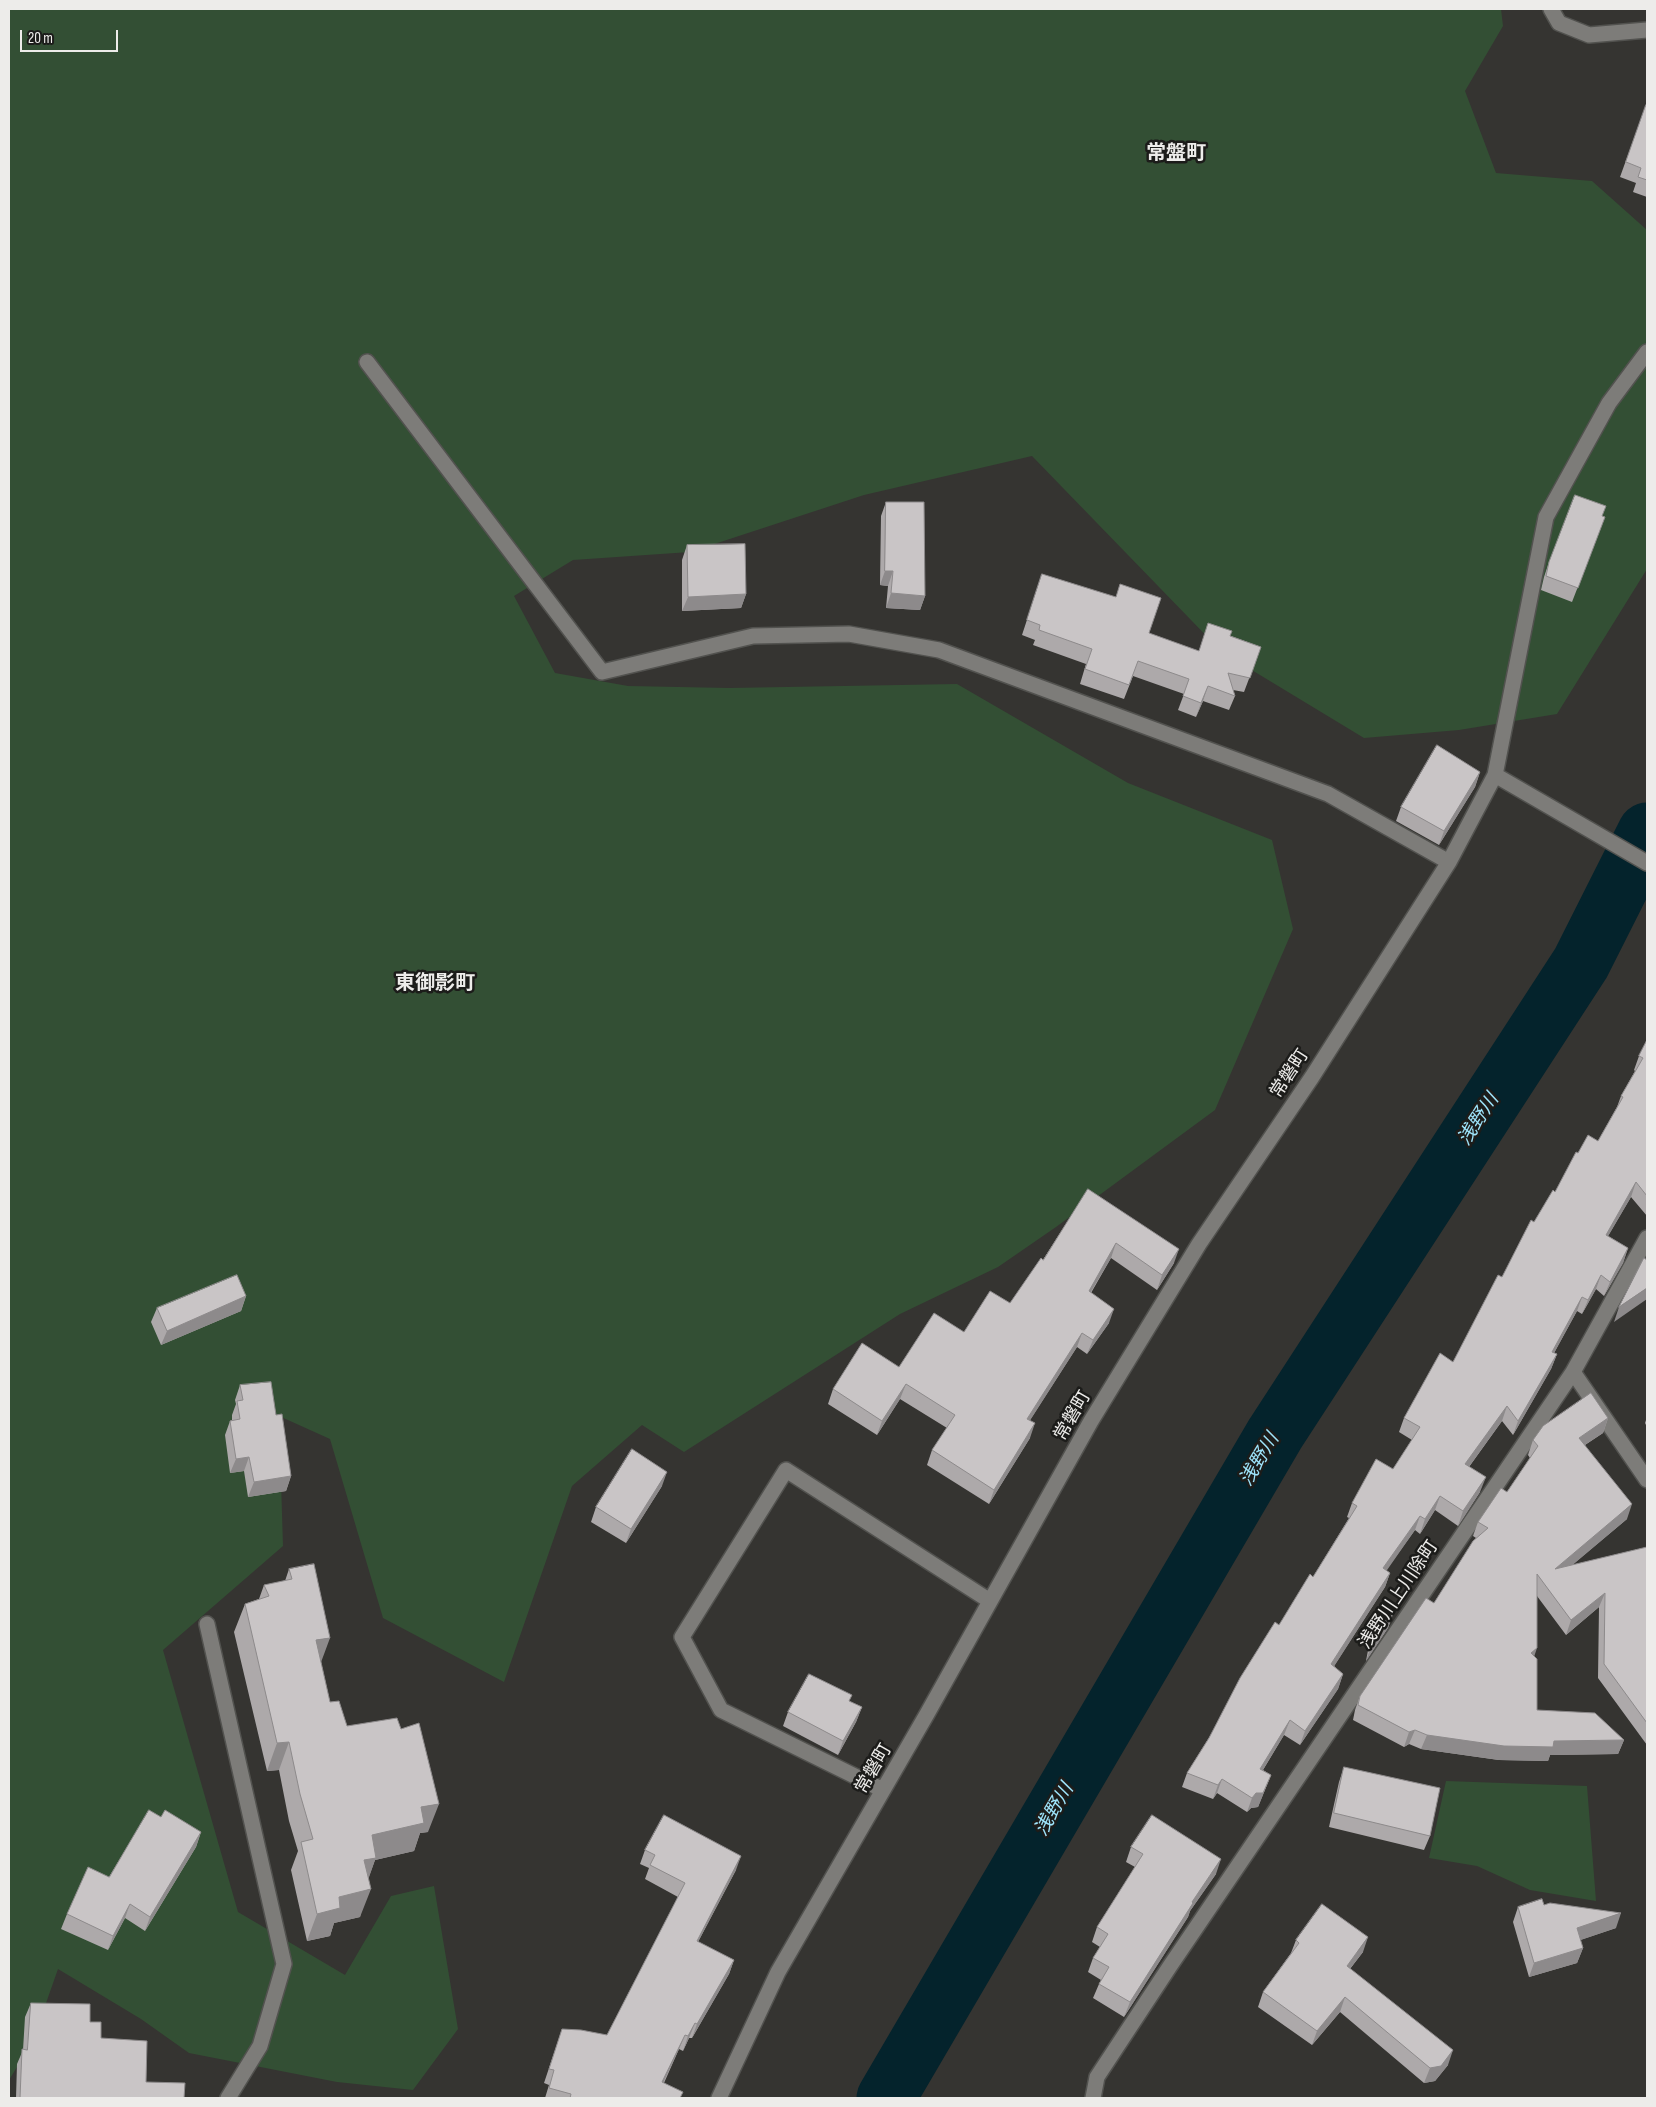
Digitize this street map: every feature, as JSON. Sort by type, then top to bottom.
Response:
[{"type":"street","points":[[1551,9],[1559,23],[1589,35],[1647,30]]},
{"type":"street","name":"常磐町","points":[[719,2098],[778,1972],[1091,1421],[1199,1244],[1312,1076],[1449,862],[1495,775],[1546,517],[1609,403],[1647,352]]},
{"type":"street","points":[[367,362],[602,672],[753,636],[850,634],[939,650],[1328,794],[1449,862]]},
{"type":"street","points":[[1495,775],[1647,863]]},
{"type":"street","name":"浅野川上川除町","points":[[1093,2098],[1097,2078],[1170,1966],[1573,1372],[1647,1238]]},
{"type":"street","points":[[1573,1372],[1647,1480]]},
{"type":"street","points":[[883,1790],[721,1710],[682,1637],[786,1470],[990,1601]]},
{"type":"street","points":[[206,1624],[284,1964],[260,2046],[228,2098]]},
{"type":"green space","points":[[9,9],[1501,9],[1503,26],[1465,91],[1496,173],[1592,181],[1647,230],[1647,569],[1557,714],[1459,730],[1364,738],[1222,652],[1032,456],[864,495],[690,552],[573,560],[514,596],[555,673],[628,686],[729,688],[957,684],[1128,783],[1272,840],[1293,929],[1215,1110],[1056,1227],[998,1267],[900,1314],[684,1452],[642,1425],[572,1486],[504,1682],[383,1618],[330,1439],[279,1416],[283,1546],[163,1650],[238,1912],[345,1975],[391,1896],[434,1886],[458,2029],[413,2090],[337,2082],[189,2053],[141,2019],[58,1969],[32,2043],[9,2080]]},
{"type":"green space","points":[[1446,1781],[1587,1786],[1596,1901],[1530,1890],[1477,1866],[1429,1858]]},
{"type":"building","points":[[1646,105],[1647,180],[1638,177],[1641,168],[1626,162]]},
{"type":"building","points":[[1575,495],[1606,506],[1602,516],[1605,517],[1578,588],[1546,576],[1549,562]]},
{"type":"building","points":[[886,502],[924,502],[925,596],[891,593],[893,571],[885,571]]},
{"type":"building","points":[[745,544],[746,594],[688,597],[687,545]]},
{"type":"building","points":[[1042,574],[1116,597],[1120,584],[1161,598],[1149,633],[1199,651],[1208,623],[1232,631],[1230,636],[1261,647],[1250,678],[1228,673],[1235,696],[1208,686],[1201,703],[1183,696],[1189,679],[1138,661],[1129,685],[1085,669],[1092,649],[1039,630],[1040,625],[1027,620]]},
{"type":"building","points":[[1437,745],[1480,772],[1444,831],[1401,807]]},
{"type":"building","points":[[1647,1040],[1647,1196],[1636,1182],[1606,1235],[1628,1248],[1610,1282],[1601,1275],[1588,1300],[1582,1297],[1552,1352],[1557,1354],[1518,1421],[1507,1406],[1465,1464],[1486,1477],[1463,1511],[1440,1496],[1425,1519],[1420,1516],[1383,1568],[1390,1573],[1331,1664],[1343,1674],[1305,1731],[1290,1720],[1260,1769],[1271,1775],[1263,1793],[1256,1793],[1252,1798],[1222,1779],[1218,1785],[1187,1773],[1209,1738],[1240,1678],[1275,1622],[1279,1625],[1310,1574],[1313,1577],[1357,1506],[1352,1503],[1376,1459],[1393,1469],[1420,1427],[1404,1418],[1440,1353],[1453,1362],[1498,1275],[1502,1277],[1531,1220],[1534,1222],[1553,1190],[1555,1192],[1576,1152],[1578,1153],[1588,1135],[1598,1141],[1643,1058],[1639,1056]]},
{"type":"building","points":[[1088,1189],[1179,1249],[1162,1275],[1116,1243],[1089,1291],[1114,1309],[1093,1340],[1082,1333],[1027,1419],[1035,1423],[994,1490],[932,1450],[955,1415],[906,1384],[882,1421],[833,1389],[862,1343],[899,1367],[934,1313],[964,1332],[990,1291],[1010,1303],[1041,1258],[1043,1260]]},
{"type":"building","points":[[1644,1258],[1647,1260],[1647,1288],[1619,1307]]},
{"type":"building","points":[[237,1275],[246,1296],[167,1331],[157,1308]]},
{"type":"building","points":[[271,1382],[276,1415],[282,1414],[291,1476],[254,1482],[249,1457],[236,1459],[230,1421],[240,1419],[237,1401],[243,1400],[240,1385]]},
{"type":"building","points":[[1591,1393],[1608,1418],[1579,1438],[1632,1504],[1555,1569],[1647,1547],[1647,1723],[1604,1664],[1605,1593],[1571,1620],[1537,1574],[1537,1648],[1531,1653],[1537,1659],[1537,1710],[1595,1713],[1624,1740],[1554,1741],[1553,1747],[1504,1746],[1427,1735],[1415,1730],[1409,1732],[1358,1705],[1360,1696],[1426,1598],[1434,1603],[1473,1541],[1488,1528],[1478,1522],[1501,1488],[1507,1492],[1538,1446],[1533,1440],[1543,1426]]},
{"type":"building","points":[[632,1449],[667,1472],[631,1529],[596,1507]]},
{"type":"building","points":[[314,1564],[330,1638],[316,1640],[330,1702],[339,1701],[347,1726],[397,1718],[401,1729],[419,1723],[439,1804],[421,1807],[424,1823],[372,1835],[376,1858],[364,1860],[371,1889],[339,1897],[340,1908],[317,1914],[301,1842],[313,1839],[300,1794],[289,1742],[277,1743],[245,1604],[269,1596],[264,1585],[292,1579],[289,1569]]},
{"type":"building","points":[[1393,1614],[1371,1646],[1374,1631]]},
{"type":"building","points":[[809,1674],[852,1695],[849,1701],[862,1707],[843,1741],[788,1712]]},
{"type":"building","points":[[1344,1767],[1440,1788],[1430,1836],[1334,1813]]},
{"type":"building","points":[[149,1810],[161,1817],[165,1810],[201,1832],[150,1917],[130,1904],[113,1936],[67,1914],[88,1867],[109,1877]]},
{"type":"building","points":[[664,1815],[741,1856],[697,1941],[734,1960],[697,2024],[695,2023],[688,2036],[685,2035],[662,2082],[683,2092],[680,2098],[570,2098],[571,2094],[549,2088],[554,2070],[549,2069],[562,2029],[581,2030],[607,2035],[685,1883],[650,1865],[655,1855],[645,1850]]},
{"type":"building","points":[[1152,1815],[1221,1859],[1130,2002],[1099,1984],[1109,1967],[1093,1958],[1108,1934],[1097,1927],[1143,1854],[1131,1847]]},
{"type":"building","points":[[1542,1899],[1544,1905],[1550,1903],[1621,1913],[1577,1928],[1583,1948],[1534,1963],[1518,1907]]},
{"type":"building","points":[[1322,1904],[1368,1937],[1347,1966],[1453,2050],[1441,2066],[1430,2068],[1345,1997],[1317,2031],[1263,1992],[1299,1943],[1296,1940]]},
{"type":"building","points":[[31,2003],[90,2004],[90,2022],[101,2022],[101,2038],[147,2041],[146,2082],[185,2083],[184,2098],[20,2098],[22,2049],[27,2050]]},
{"type":"waterway","name":"浅野川","points":[[886,2098],[1275,1434],[1581,963],[1647,832]]},
{"type":"district","name":"常盤町","points":[[1176,154]]},
{"type":"district","name":"東御影町","points":[[435,984]]}]
